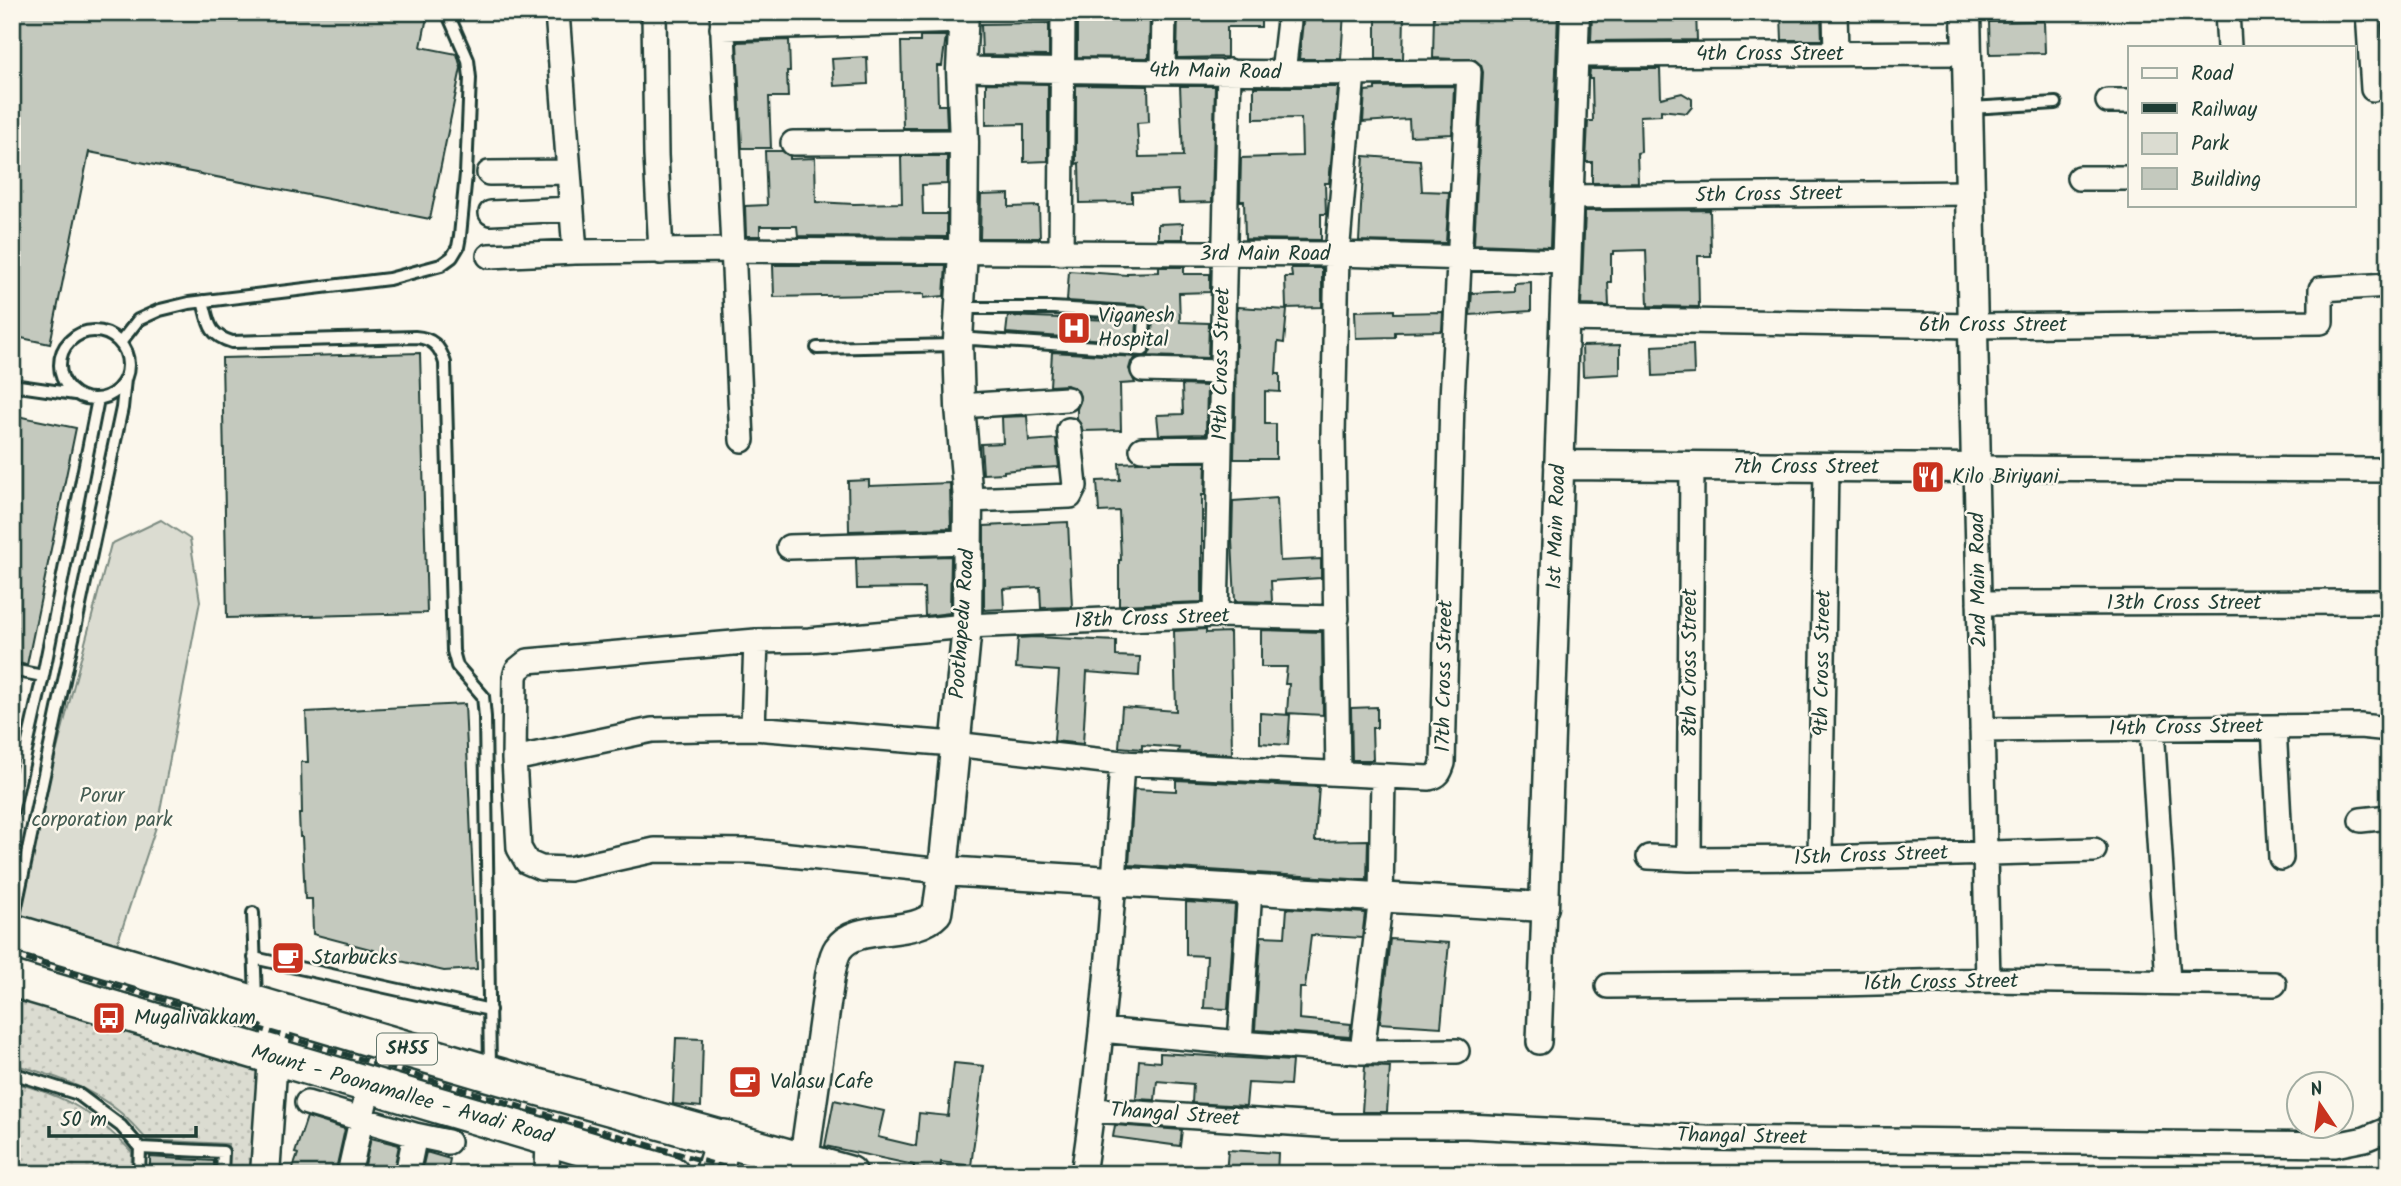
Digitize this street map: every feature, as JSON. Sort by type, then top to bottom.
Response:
[{"type":"main road","name":"SH55","points":[[12,932],[491,1074],[849,1174]]},
{"type":"main road","name":"Mount - Poonamallee - Avadi Road","points":[[12,979],[548,1138],[601,1163],[671,1174]]},
{"type":"main road","points":[[713,1174],[724,1138]]},
{"type":"street","points":[[557,12],[575,252]]},
{"type":"street","points":[[653,12],[661,252]]},
{"type":"street","points":[[1061,253],[1063,12]]},
{"type":"street","points":[[1163,72],[1164,12]]},
{"type":"street","points":[[1283,73],[1290,12]]},
{"type":"street","name":"1st Main Road","points":[[1539,1042],[1575,12]]},
{"type":"street","points":[[1835,12],[1836,53]]},
{"type":"street","name":"2nd Main Road","points":[[1966,12],[1988,981]]},
{"type":"street","points":[[2227,12],[2229,46]]},
{"type":"street","points":[[2368,12],[2372,89]]},
{"type":"street","points":[[742,440],[722,20],[964,17]]},
{"type":"street","name":"Poothapedu Road","points":[[804,1160],[830,976],[838,948],[859,935],[921,925],[932,918],[937,913],[943,871],[967,626],[968,500],[958,343],[963,252],[964,142],[961,69],[964,17]]},
{"type":"street","name":"4th Cross Street","points":[[1573,55],[1967,52]]},
{"type":"street","name":"4th Main Road","points":[[961,69],[1353,74],[1469,72],[1458,258]]},
{"type":"street","name":"19th Cross Street","points":[[1216,615],[1230,71]]},
{"type":"street","points":[[1338,773],[1333,434],[1337,254],[1353,74]]},
{"type":"street","points":[[793,143],[964,142]]},
{"type":"street","points":[[489,173],[568,172]]},
{"type":"street","points":[[2079,178],[2128,178]]},
{"type":"street","name":"5th Cross Street","points":[[1568,197],[1970,193]]},
{"type":"street","points":[[491,214],[571,209]]},
{"type":"street","name":"3rd Main Road","points":[[489,256],[733,250],[1337,254],[1566,261]]},
{"type":"street","name":"17th Cross Street","points":[[514,759],[652,730],[753,728],[954,744],[1122,762],[1437,777],[1443,763],[1447,540],[1458,258]]},
{"type":"street","name":"6th Cross Street","points":[[1564,319],[1973,326],[2321,323],[2320,289],[2389,285]]},
{"type":"street","points":[[1143,370],[1222,372]]},
{"type":"street","points":[[960,406],[1067,399]]},
{"type":"street","points":[[968,500],[1070,496],[1075,486],[1069,430]]},
{"type":"street","points":[[1142,449],[1220,448]]},
{"type":"street","name":"7th Cross Street","points":[[1559,465],[2389,471]]},
{"type":"street","name":"8th Cross Street","points":[[1689,859],[1692,466]]},
{"type":"street","name":"9th Cross Street","points":[[1820,858],[1826,467]]},
{"type":"street","points":[[789,547],[968,542]]},
{"type":"street","name":"13th Cross Street","points":[[1979,603],[2389,602]]},
{"type":"street","name":"18th Cross Street","points":[[943,871],[752,851],[655,850],[569,869],[541,868],[527,862],[519,848],[514,759],[517,670],[528,661],[967,626],[1216,615],[1337,618]]},
{"type":"street","points":[[753,728],[756,641]]},
{"type":"street","name":"14th Cross Street","points":[[1982,730],[2360,726],[2389,729]]},
{"type":"street","points":[[2274,727],[2280,858]]},
{"type":"street","points":[[2152,728],[2168,982]]},
{"type":"street","points":[[1083,1174],[1101,1030],[1115,881],[1122,762]]},
{"type":"street","points":[[1362,1052],[1381,897],[1382,776]]},
{"type":"street","points":[[2361,820],[2389,817]]},
{"type":"street","name":"15th Cross Street","points":[[1650,857],[1820,858],[2094,850]]},
{"type":"street","points":[[943,871],[1544,907]]},
{"type":"street","points":[[1240,1043],[1250,889]]},
{"type":"street","name":"16th Cross Street","points":[[1608,986],[1988,981],[2274,984]]},
{"type":"street","points":[[265,1174],[273,1057],[267,1007]]},
{"type":"street","points":[[1101,1030],[1362,1052],[1457,1051]]},
{"type":"street","points":[[349,1174],[369,1085]]},
{"type":"street","points":[[307,1103],[448,1142]]},
{"type":"street","name":"Thangal Street","points":[[1093,1110],[1334,1126],[1467,1126],[1706,1138],[2335,1145],[2365,1139],[2389,1129]]},
{"type":"street","points":[[407,1174],[415,1135]]},
{"type":"street","points":[[547,1174],[548,1138]]},
{"type":"lane","points":[[120,343],[138,320],[160,310],[203,301],[389,279],[441,265],[452,257],[460,236],[470,78],[468,60],[447,12]]},
{"type":"lane","points":[[1968,108],[2056,103]]},
{"type":"lane","points":[[203,301],[210,328],[219,338],[232,342],[415,337],[430,340],[442,351],[445,363],[453,651],[457,666],[483,696],[485,717],[491,1074]]},
{"type":"lane","points":[[817,348],[958,343],[972,339],[1143,351],[1145,317],[1142,313],[1053,308],[959,308]]},
{"type":"lane","points":[[12,925],[122,408],[127,358],[120,343],[107,333],[85,332],[74,336],[66,344],[59,366],[61,377],[76,394]]},
{"type":"lane","points":[[12,385],[98,399],[118,389],[125,379]]},
{"type":"lane","points":[[12,813],[43,676],[98,399]]},
{"type":"lane","points":[[12,670],[43,676]]},
{"type":"lane","points":[[253,913],[254,958],[267,1007]]},
{"type":"lane","points":[[254,958],[490,1010]]},
{"type":"lane","points":[[12,1073],[78,1094],[121,1126],[140,1148],[139,1174]]},
{"type":"lane","points":[[140,1148],[223,1152],[222,1174]]},
{"type":"green space","name":"Porur corporation park","points":[[161,520],[190,539],[200,601],[158,821],[113,956],[12,920],[111,544]]},
{"type":"green space","points":[[12,994],[258,1067],[250,1174],[227,1174],[228,1144],[147,1140],[121,1113],[96,1096],[55,1077],[12,1064]]},
{"type":"green space","points":[[12,1082],[64,1100],[105,1126],[132,1152],[131,1174],[12,1174]]},
{"type":"building","points":[[12,12],[428,12],[421,47],[457,54],[461,68],[430,219],[89,152],[50,344],[12,336]]},
{"type":"building","points":[[1077,12],[1150,12],[1149,58],[1077,57]]},
{"type":"building","points":[[1178,12],[1261,12],[1261,27],[1227,27],[1227,57],[1177,58]]},
{"type":"building","points":[[1304,12],[1344,12],[1341,59],[1299,59]]},
{"type":"building","points":[[1558,12],[1550,247],[1474,244],[1483,72],[1481,65],[1475,60],[1433,58],[1434,13]]},
{"type":"building","points":[[1592,12],[1696,12],[1697,40],[1591,41]]},
{"type":"building","points":[[1821,14],[1822,40],[1782,40],[1781,15]]},
{"type":"building","points":[[1376,15],[1404,15],[1403,59],[1376,59]]},
{"type":"building","points":[[2044,21],[2045,53],[1990,54],[1989,22]]},
{"type":"building","points":[[1049,23],[1049,56],[982,55],[981,24]]},
{"type":"building","points":[[920,36],[946,36],[942,66],[937,66],[938,105],[946,105],[947,128],[903,128],[901,42],[920,42]]},
{"type":"building","points":[[789,40],[788,97],[769,97],[771,148],[742,148],[737,42]]},
{"type":"building","points":[[867,57],[868,84],[834,86],[832,59]]},
{"type":"building","points":[[1590,69],[1660,69],[1661,98],[1682,93],[1692,99],[1692,107],[1687,113],[1661,110],[1661,115],[1640,116],[1638,182],[1592,183],[1592,162],[1586,162],[1588,121],[1593,121]]},
{"type":"building","points":[[986,83],[1048,84],[1048,161],[1024,162],[1024,124],[986,125]]},
{"type":"building","points":[[1076,85],[1148,86],[1149,122],[1137,123],[1139,157],[1183,156],[1180,86],[1215,86],[1212,202],[1179,203],[1178,190],[1132,192],[1132,202],[1080,203],[1079,163],[1076,164]]},
{"type":"building","points":[[1454,86],[1452,134],[1410,136],[1409,119],[1363,122],[1365,91],[1375,90],[1375,87]]},
{"type":"building","points":[[1254,87],[1338,87],[1329,183],[1325,183],[1326,214],[1321,214],[1321,240],[1245,239],[1244,201],[1240,201],[1241,158],[1302,156],[1301,118],[1254,119]]},
{"type":"building","points":[[765,151],[782,151],[790,156],[790,159],[815,158],[816,202],[854,204],[902,203],[901,156],[947,156],[947,184],[922,185],[923,214],[947,214],[947,237],[798,236],[797,226],[760,226],[760,236],[746,236],[745,206],[767,205]]},
{"type":"building","points":[[1364,156],[1420,160],[1422,191],[1449,192],[1446,243],[1359,241]]},
{"type":"building","points":[[1009,194],[1009,207],[1039,206],[1040,238],[980,238],[981,195]]},
{"type":"building","points":[[1710,210],[1711,256],[1698,256],[1699,307],[1648,306],[1646,250],[1614,251],[1614,254],[1611,254],[1611,282],[1608,282],[1609,306],[1581,305],[1585,211]]},
{"type":"building","points":[[1183,223],[1183,239],[1158,239],[1158,224]]},
{"type":"building","points":[[773,265],[946,265],[944,296],[924,298],[924,294],[774,297]]},
{"type":"building","points":[[1159,267],[1184,267],[1184,274],[1210,274],[1210,292],[1179,293],[1180,322],[1209,323],[1208,358],[1148,356],[1151,350],[1153,317],[1145,306],[1067,301],[1069,271],[1127,275],[1159,272]]},
{"type":"building","points":[[1291,268],[1322,268],[1322,307],[1286,308],[1285,277],[1292,277]]},
{"type":"building","points":[[1531,282],[1531,311],[1470,315],[1472,293],[1514,291],[1514,283]]},
{"type":"building","points":[[1237,307],[1287,310],[1284,343],[1278,342],[1276,374],[1280,374],[1280,392],[1265,391],[1265,424],[1276,424],[1276,459],[1234,459]]},
{"type":"building","points":[[1394,310],[1394,313],[1443,312],[1442,331],[1395,332],[1395,337],[1356,338],[1355,311]]},
{"type":"building","points":[[1008,316],[1137,321],[1136,342],[1006,333]]},
{"type":"building","points":[[1693,344],[1694,374],[1653,376],[1652,346]]},
{"type":"building","points":[[1620,345],[1620,374],[1583,376],[1582,346]]},
{"type":"building","points":[[1052,352],[1137,357],[1131,362],[1129,369],[1135,383],[1120,384],[1121,430],[1083,431],[1077,419],[1081,399],[1078,391],[1067,385],[1050,386]]},
{"type":"building","points":[[420,353],[427,613],[227,618],[222,358]]},
{"type":"building","points":[[1182,385],[1207,386],[1206,434],[1159,435],[1157,415],[1183,414]]},
{"type":"building","points":[[12,415],[76,428],[27,665],[12,662]]},
{"type":"building","points":[[1027,416],[1029,441],[1056,439],[1059,467],[983,474],[981,444],[1003,443],[1002,417]]},
{"type":"building","points":[[1206,462],[1205,495],[1202,495],[1202,602],[1119,605],[1119,511],[1099,512],[1097,481],[1120,480],[1119,463]]},
{"type":"building","points":[[869,480],[869,486],[950,483],[951,528],[849,531],[848,481]]},
{"type":"building","points":[[1277,498],[1280,561],[1321,559],[1321,578],[1271,581],[1272,602],[1235,601],[1233,501]]},
{"type":"building","points":[[1068,522],[1072,607],[1041,608],[1040,587],[1003,589],[1004,609],[984,610],[984,526]]},
{"type":"building","points":[[951,556],[950,613],[925,616],[924,588],[857,589],[856,559]]},
{"type":"building","points":[[1206,629],[1206,633],[1230,632],[1232,754],[1178,752],[1179,748],[1142,745],[1142,749],[1119,747],[1122,707],[1176,711],[1174,631]]},
{"type":"building","points":[[1261,630],[1322,632],[1323,715],[1287,713],[1287,667],[1261,667]]},
{"type":"building","points":[[1018,638],[1116,641],[1116,656],[1140,657],[1139,676],[1087,672],[1083,744],[1054,741],[1059,671],[1016,668]]},
{"type":"building","points":[[465,704],[477,969],[444,971],[374,955],[374,950],[313,934],[312,899],[305,899],[299,814],[302,814],[301,762],[308,762],[306,712]]},
{"type":"building","points":[[1377,707],[1377,728],[1372,728],[1373,760],[1352,760],[1351,708]]},
{"type":"building","points":[[1260,713],[1290,715],[1288,745],[1260,743]]},
{"type":"building","points":[[1176,780],[1319,787],[1315,841],[1368,840],[1367,880],[1129,865],[1134,789],[1176,791]]},
{"type":"building","points":[[1186,902],[1235,905],[1228,1009],[1204,1008],[1207,956],[1186,955]]},
{"type":"building","points":[[1287,908],[1365,913],[1362,938],[1311,935],[1305,988],[1300,988],[1299,1019],[1351,1024],[1350,1037],[1255,1030],[1261,936],[1285,937]]},
{"type":"building","points":[[1390,939],[1449,943],[1441,1027],[1380,1023]]},
{"type":"building","points":[[676,1038],[703,1039],[701,1107],[673,1104]]},
{"type":"building","points":[[1160,1053],[1292,1061],[1290,1085],[1248,1083],[1246,1106],[1192,1103],[1193,1084],[1157,1081],[1155,1100],[1136,1099],[1139,1060],[1160,1062]]},
{"type":"building","points":[[954,1063],[984,1066],[971,1166],[941,1162],[940,1174],[913,1173],[914,1165],[825,1146],[834,1100],[884,1111],[878,1137],[916,1146],[919,1113],[948,1116]]},
{"type":"building","points":[[1365,1066],[1390,1067],[1387,1112],[1362,1112]]},
{"type":"building","points":[[307,1117],[345,1129],[335,1174],[291,1174]]},
{"type":"building","points":[[1115,1125],[1182,1130],[1180,1146],[1113,1137]]},
{"type":"building","points":[[371,1138],[399,1145],[393,1174],[363,1174]]},
{"type":"building","points":[[1228,1150],[1278,1153],[1277,1174],[1226,1174]]},
{"type":"building","points":[[426,1152],[450,1159],[447,1174],[421,1174]]},
{"type":"building","points":[[150,1157],[214,1161],[214,1174],[150,1174]]},
{"type":"railway","points":[[12,955],[747,1174]]},
{"type":"place","name":"Viganesh Hospital","points":[[1074,328]]},
{"type":"place","name":"Kilo Biriyani","points":[[1928,477]]},
{"type":"place","name":"Starbucks","points":[[288,958]]},
{"type":"place","name":"Mugalivakkam","points":[[109,1018]]},
{"type":"place","name":"Valasu Cafe","points":[[745,1082]]}]
